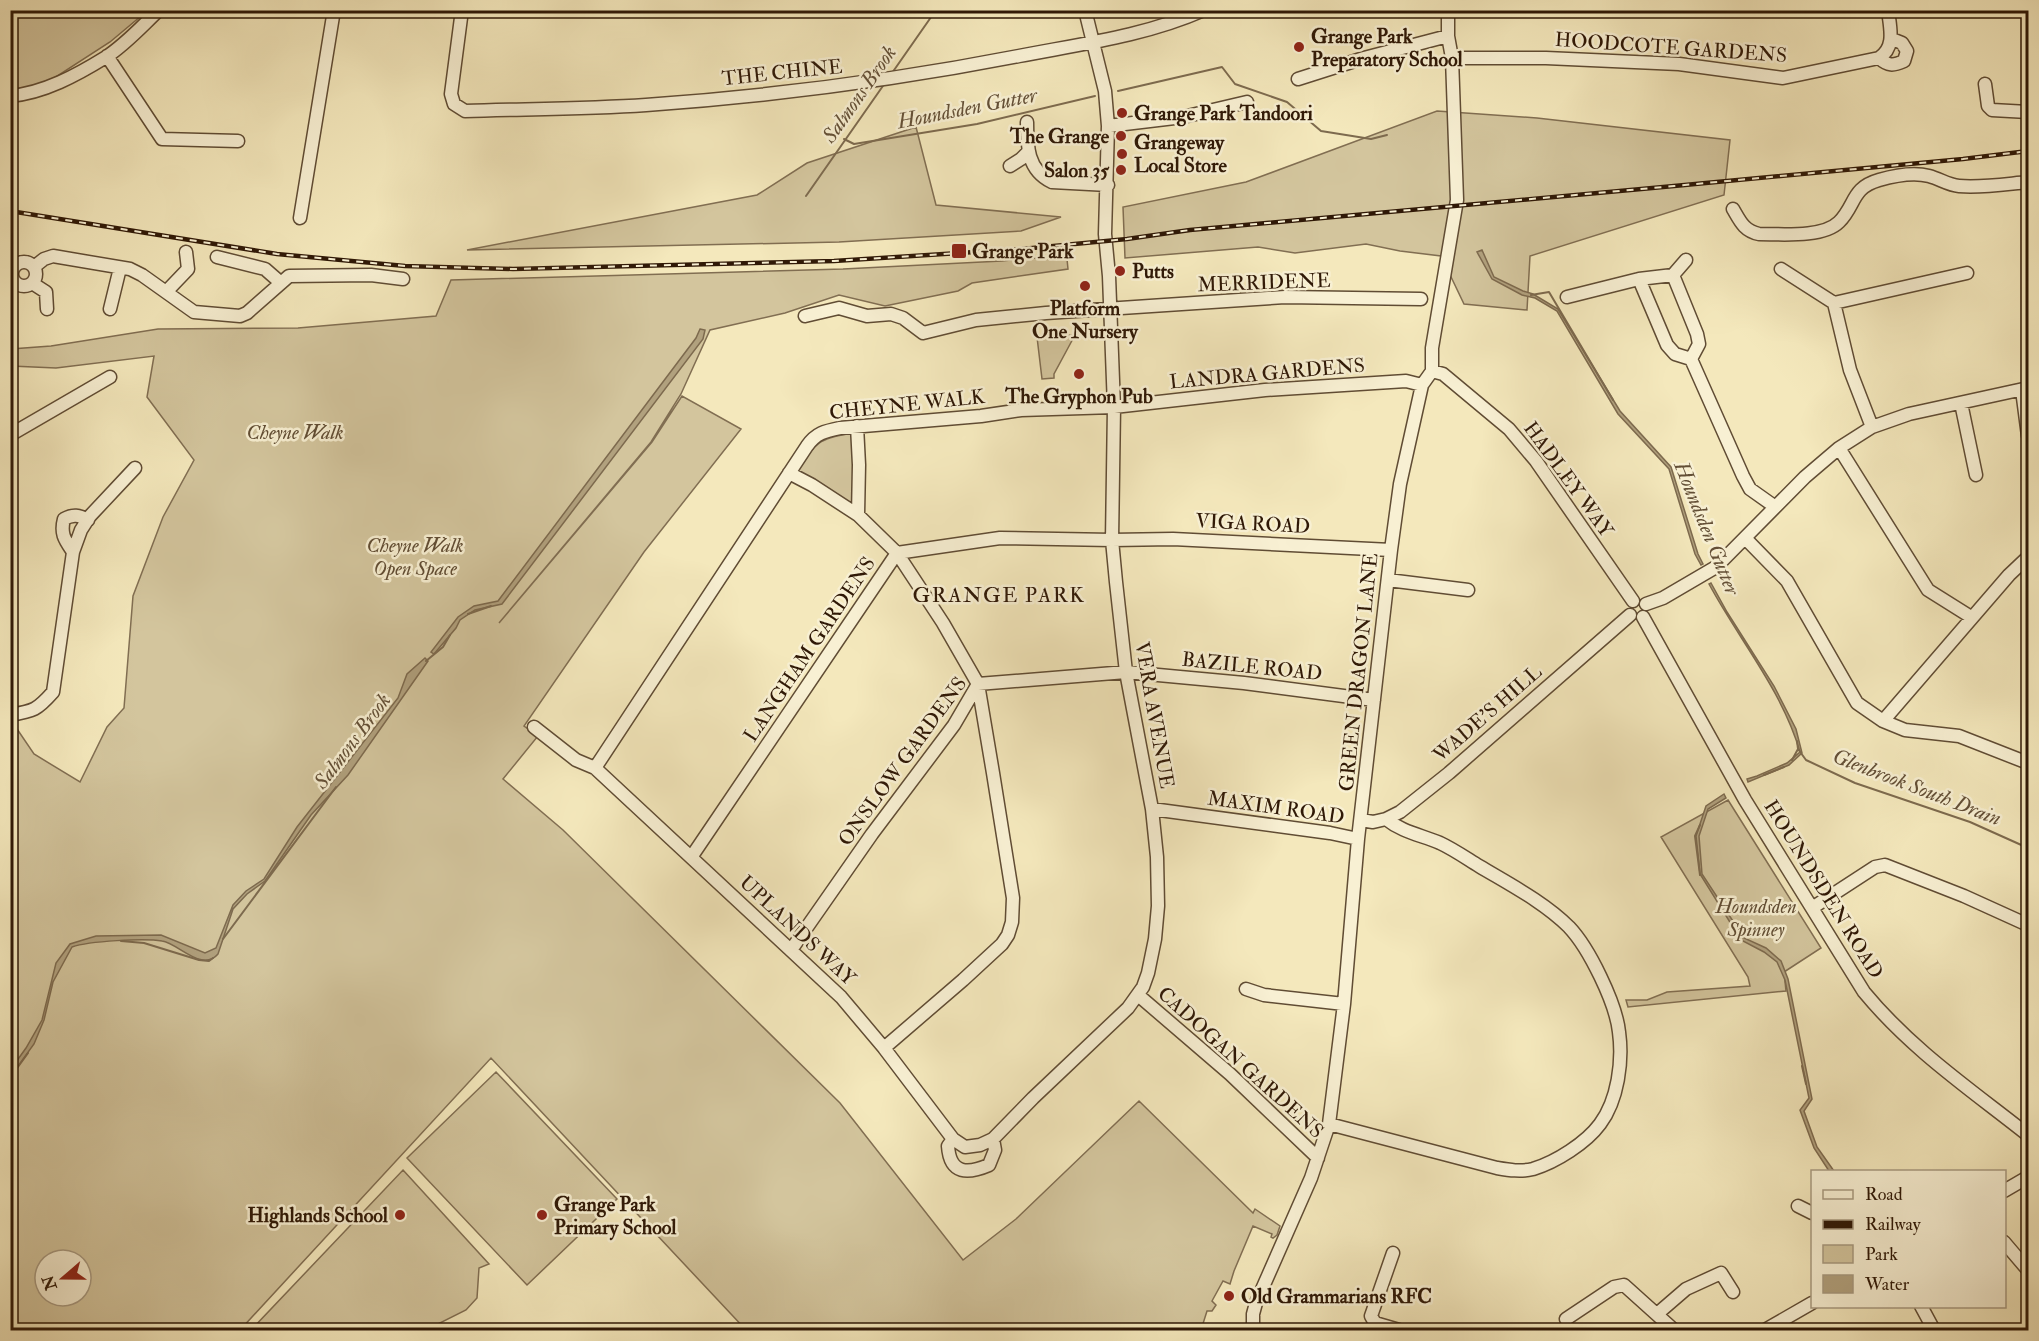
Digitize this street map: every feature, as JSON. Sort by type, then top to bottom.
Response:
[{"type":"street","points":[[10,96],[31,94],[57,84],[107,56],[159,10]]},
{"type":"street","points":[[300,218],[334,10]]},
{"type":"street","name":"THE CHINE","points":[[462,10],[451,94],[454,104],[465,111],[644,105],[812,90],[903,77],[1093,42],[1148,30],[1204,10]]},
{"type":"street","name":"VERA AVENUE","points":[[993,1139],[1128,1008],[1138,995],[1148,973],[1155,939],[1158,906],[1157,857],[1152,809],[1126,672],[1113,540],[1114,407],[1106,234],[1108,126],[1105,91],[1085,10]]},
{"type":"street","points":[[1432,371],[1432,348],[1457,200],[1448,10]]},
{"type":"street","points":[[1888,10],[1892,39],[1882,56],[1885,64],[1894,66],[1904,61],[1907,51],[1902,43],[1892,39]]},
{"type":"street","points":[[1298,79],[1364,58],[1448,36]]},
{"type":"street","points":[[107,56],[162,139],[238,141]]},
{"type":"street","name":"HOODCOTE GARDENS","points":[[1452,58],[1546,58],[1679,64],[1783,78],[1882,56]]},
{"type":"street","points":[[1985,84],[1988,106],[1992,111],[2028,112]]},
{"type":"street","points":[[1108,126],[1183,117],[1247,102]]},
{"type":"street","points":[[1027,122],[1028,152],[1041,175],[1052,182],[1108,185]]},
{"type":"street","points":[[1010,166],[1028,152]]},
{"type":"street","points":[[1732,208],[1743,227],[1750,232],[1759,234],[1817,233],[1840,222],[1855,194],[1866,184],[1881,179],[1916,174],[1962,187],[2028,182]]},
{"type":"street","points":[[166,291],[188,269],[186,252]]},
{"type":"street","points":[[34,267],[52,256],[130,269],[166,291],[194,312],[240,316],[247,313],[289,276],[370,275],[404,279]]},
{"type":"street","points":[[218,257],[265,269],[281,283]]},
{"type":"street","points":[[1567,297],[1639,279],[1673,275],[1686,260]]},
{"type":"street","points":[[27,262],[34,267],[36,275],[32,283],[24,286],[13,283],[13,271],[18,264],[27,262]]},
{"type":"street","points":[[110,309],[120,268]]},
{"type":"street","points":[[1782,269],[1834,303],[1850,370],[1872,427]]},
{"type":"street","points":[[1834,303],[1967,273]]},
{"type":"street","points":[[1673,275],[1697,334],[1699,344],[1691,359]]},
{"type":"street","points":[[1639,279],[1667,345],[1675,354],[1691,359],[1750,489],[1774,507]]},
{"type":"street","points":[[32,283],[46,292],[47,309]]},
{"type":"street","name":"MERRIDENE","points":[[805,316],[839,308],[867,316],[891,314],[903,318],[923,333],[976,320],[1286,297],[1421,299]]},
{"type":"street","name":"GREEN DRAGON LANE","points":[[1253,1330],[1256,1303],[1318,1158],[1329,1124],[1344,1004],[1374,700],[1400,484],[1422,385],[1432,371]]},
{"type":"street","name":"HADLEY WAY","points":[[1432,371],[1443,374],[1509,429],[1536,461],[1633,601]]},
{"type":"street","points":[[10,435],[110,376]]},
{"type":"street","name":"LANDRA GARDENS","points":[[1114,407],[1265,390],[1406,381],[1422,385]]},
{"type":"street","points":[[1645,611],[1641,600],[1633,601],[1628,607],[1630,615],[1636,619],[1663,598],[1716,567],[1804,477],[1839,448],[1872,427],[1909,414],[2025,389],[2028,436]]},
{"type":"street","points":[[1961,403],[1976,476]]},
{"type":"street","name":"CHEYNE WALK","points":[[595,768],[813,437],[823,431],[857,426],[981,416],[1021,410],[1114,407]]},
{"type":"street","points":[[857,426],[860,465],[858,515]]},
{"type":"street","points":[[1839,448],[1928,590],[1971,617]]},
{"type":"street","points":[[10,715],[39,707],[52,692],[73,552],[81,530],[135,468]]},
{"type":"street","points":[[789,473],[858,515],[897,553],[943,623],[978,684],[1013,898],[1012,922],[1002,944],[963,981],[884,1048]]},
{"type":"street","points":[[73,552],[66,542],[62,529],[64,519],[70,516],[80,516],[88,520]]},
{"type":"street","name":"LANGHAM GARDENS","points":[[692,856],[897,553],[999,538],[1113,540]]},
{"type":"street","points":[[1745,538],[1787,581],[1857,703],[1883,721],[1905,730],[1959,736],[2028,763]]},
{"type":"street","name":"VIGA ROAD","points":[[1113,540],[1173,539],[1391,550]]},
{"type":"street","points":[[1883,721],[2008,575],[2028,557]]},
{"type":"street","points":[[1388,579],[1468,590]]},
{"type":"street","name":"HOUNDSDEN ROAD","points":[[1645,611],[1713,744],[1845,963],[1885,1017],[1930,1060],[2028,1135]]},
{"type":"street","name":"WADE'S HILL","points":[[1361,820],[1373,822],[1400,812],[1449,773],[1630,615]]},
{"type":"street","name":"ONSLOW GARDENS","points":[[791,950],[872,834],[954,724],[978,684],[1126,672]]},
{"type":"street","name":"BAZILE ROAD","points":[[1126,672],[1244,683],[1374,700]]},
{"type":"street","name":"UPLANDS WAY","points":[[534,727],[576,759],[595,768],[841,996],[953,1139]]},
{"type":"street","name":"MAXIM ROAD","points":[[1152,809],[1359,839]]},
{"type":"street","points":[[1329,1124],[1497,1168],[1518,1171],[1533,1169],[1573,1148],[1592,1134],[1612,1102],[1617,1080],[1620,1060],[1618,1023],[1612,1004],[1591,959],[1570,928],[1557,916],[1501,879],[1440,843],[1396,827],[1386,819]]},
{"type":"street","points":[[1812,908],[1875,867],[1885,865],[1964,896],[2028,926]]},
{"type":"street","points":[[1246,989],[1264,995],[1344,1004]]},
{"type":"street","name":"CADOGAN GARDENS","points":[[1138,995],[1230,1074],[1318,1158]]},
{"type":"street","points":[[953,1139],[965,1147],[980,1145],[993,1139],[995,1150],[989,1165],[974,1171],[961,1171],[953,1164],[949,1154],[948,1146],[953,1139]]},
{"type":"street","points":[[2006,1190],[2028,1177]]},
{"type":"street","points":[[1798,1206],[1811,1212]]},
{"type":"street","points":[[2006,1244],[2027,1269]]},
{"type":"street","points":[[1393,1253],[1371,1316],[1375,1323],[1399,1330]]},
{"type":"street","points":[[1657,1314],[1686,1289],[1721,1273],[1733,1292]]},
{"type":"street","points":[[1566,1319],[1614,1287],[1624,1285],[1674,1330]]},
{"type":"street","points":[[1768,1330],[1811,1304]]},
{"type":"street","points":[[1922,1308],[1934,1330]]},
{"type":"green space","points":[[11,11],[147,11],[110,42],[45,84],[11,91]]},
{"type":"green space","points":[[1437,111],[1537,118],[1730,140],[1724,195],[1530,256],[1527,310],[1464,304],[1441,256],[1366,244],[1295,253],[1258,247],[1125,258],[1123,207],[1246,182]]},
{"type":"green space","points":[[916,127],[936,205],[1061,217],[1021,231],[839,242],[467,250],[757,195],[807,163]]},
{"type":"green space","points":[[1029,258],[1067,259],[1068,269],[972,283],[958,291],[885,306],[839,295],[785,313],[710,330],[681,394],[651,442],[499,623],[652,442],[682,396],[741,429],[644,552],[524,726],[538,736],[503,779],[563,830],[840,1103],[963,1260],[1016,1219],[1139,1101],[1253,1213],[1255,1209],[1280,1226],[1277,1235],[1273,1238],[1272,1234],[1253,1226],[1230,1284],[1223,1281],[1212,1301],[1216,1305],[1212,1311],[1207,1311],[1201,1330],[746,1330],[491,1058],[240,1330],[11,1330],[11,725],[15,726],[34,754],[80,782],[107,727],[124,708],[133,596],[163,517],[194,460],[147,397],[154,356],[56,368],[11,366],[11,349],[51,346],[158,329],[298,328],[436,316],[451,280],[843,269]]},
{"type":"green space","points":[[1075,335],[1054,378],[1042,379],[1037,337]]},
{"type":"green space","points":[[852,433],[855,497],[852,504],[797,472],[814,448],[824,440]]},
{"type":"green space","name":"Houndsden Spinney","points":[[1728,800],[1821,948],[1784,972],[1786,991],[1628,1007],[1626,1000],[1647,1000],[1667,992],[1750,986],[1748,977],[1661,837]]},
{"type":"green space","points":[[496,1072],[617,1199],[527,1285],[407,1158]]},
{"type":"green space","name":"Highlands School","points":[[403,1170],[489,1264],[479,1268],[477,1298],[466,1310],[426,1330],[251,1330]]},
{"type":"water","points":[[1482,250],[1494,277],[1533,294],[1558,309],[1620,411],[1671,467],[1703,564],[1701,565],[1695,554],[1669,469],[1618,414],[1557,311],[1535,298],[1522,295],[1492,279],[1477,252]]},
{"type":"water","points":[[700,329],[705,330],[703,339],[502,604],[475,610],[460,620],[434,654],[431,652],[458,617],[474,606],[498,601],[696,338]]},
{"type":"water","points":[[1711,583],[1774,686],[1796,729],[1802,753],[1789,765],[1748,782],[1747,779],[1787,763],[1800,752],[1792,729],[1771,686],[1721,605],[1709,584]]},
{"type":"water","points":[[425,658],[428,661],[348,775],[311,815],[265,881],[247,894],[233,909],[218,954],[212,959],[197,959],[168,943],[154,940],[103,942],[72,947],[53,982],[44,1020],[34,1044],[11,1076],[11,1069],[42,1020],[56,963],[70,944],[96,936],[161,935],[205,953],[216,948],[233,905],[246,891],[264,879],[297,827],[398,698],[407,674]]},
{"type":"water","points":[[1724,794],[1726,798],[1708,809],[1699,836],[1702,874],[1744,938],[1766,948],[1781,961],[1788,979],[1812,1099],[1804,1111],[1817,1147],[1833,1170],[1828,1170],[1814,1148],[1800,1110],[1809,1098],[1785,980],[1777,962],[1741,940],[1700,874],[1696,836],[1706,806]]},
{"type":"waterway","name":"Salmons Brook","points":[[892,73],[936,10]]},
{"type":"waterway","name":"Houndsden Gutter","points":[[1118,91],[1222,67],[1235,84],[1287,102],[1321,131],[1371,139],[1387,135]]},
{"type":"waterway","name":"Salmons Brook","points":[[806,196],[885,83]]},
{"type":"waterway","name":"Houndsden Gutter","points":[[844,139],[854,144],[977,124],[1095,96]]},
{"type":"waterway","name":"Houndsden Gutter","points":[[1531,295],[1549,292],[1613,400]]},
{"type":"waterway","name":"Salmons Brook","points":[[468,614],[491,606]]},
{"type":"waterway","name":"Salmons Brook","points":[[426,661],[443,647],[450,635]]},
{"type":"waterway","name":"Glenbrook South Drain","points":[[1797,741],[1798,749],[1806,760],[1855,783],[1970,822],[2028,848]]},
{"type":"waterway","name":"Houndsden Gutter","points":[[1792,760],[1798,749]]},
{"type":"waterway","name":"Houndsden Gutter","points":[[1764,775],[1784,767]]},
{"type":"waterway","name":"Salmons Brook","points":[[223,939],[336,787]]},
{"type":"waterway","name":"Houndsden Gutter","points":[[1700,825],[1695,836],[1700,875]]},
{"type":"waterway","name":"Salmons Brook","points":[[121,941],[144,943],[199,960],[209,961],[213,958]]},
{"type":"waterway","name":"Salmons Brook","points":[[10,1078],[28,1053]]},
{"type":"waterway","name":"Houndsden Gutter","points":[[1802,1066],[1806,1084]]},
{"type":"railway","points":[[10,211],[277,254],[405,266],[513,269],[834,261],[1022,249],[1127,239],[1190,230],[1963,159],[2028,151]]},
{"type":"place","name":"Grange Park Preparatory School","points":[[1299,47]]},
{"type":"place","name":"Grange Park Tandoori","points":[[1122,113]]},
{"type":"place","name":"The Grange","points":[[1121,136]]},
{"type":"place","name":"Grangeway Local Store","points":[[1122,154]]},
{"type":"place","name":"Salon 35","points":[[1121,170]]},
{"type":"place","name":"Grange Park","points":[[959,251]]},
{"type":"place","name":"Putts","points":[[1120,271]]},
{"type":"place","name":"Platform One Nursery","points":[[1085,286]]},
{"type":"place","name":"The Gryphon Pub","points":[[1079,374]]},
{"type":"place","name":"Highlands School","points":[[400,1215]]},
{"type":"place","name":"Grange Park Primary School","points":[[542,1215]]},
{"type":"place","name":"Old Grammarians RFC","points":[[1229,1296]]},
{"type":"district","name":"GRANGE PARK","points":[[999,595]]},
{"type":"park label","name":"Cheyne Walk","points":[[295,432]]},
{"type":"park label","name":"Cheyne Walk Open Space","points":[[415,556]]}]
